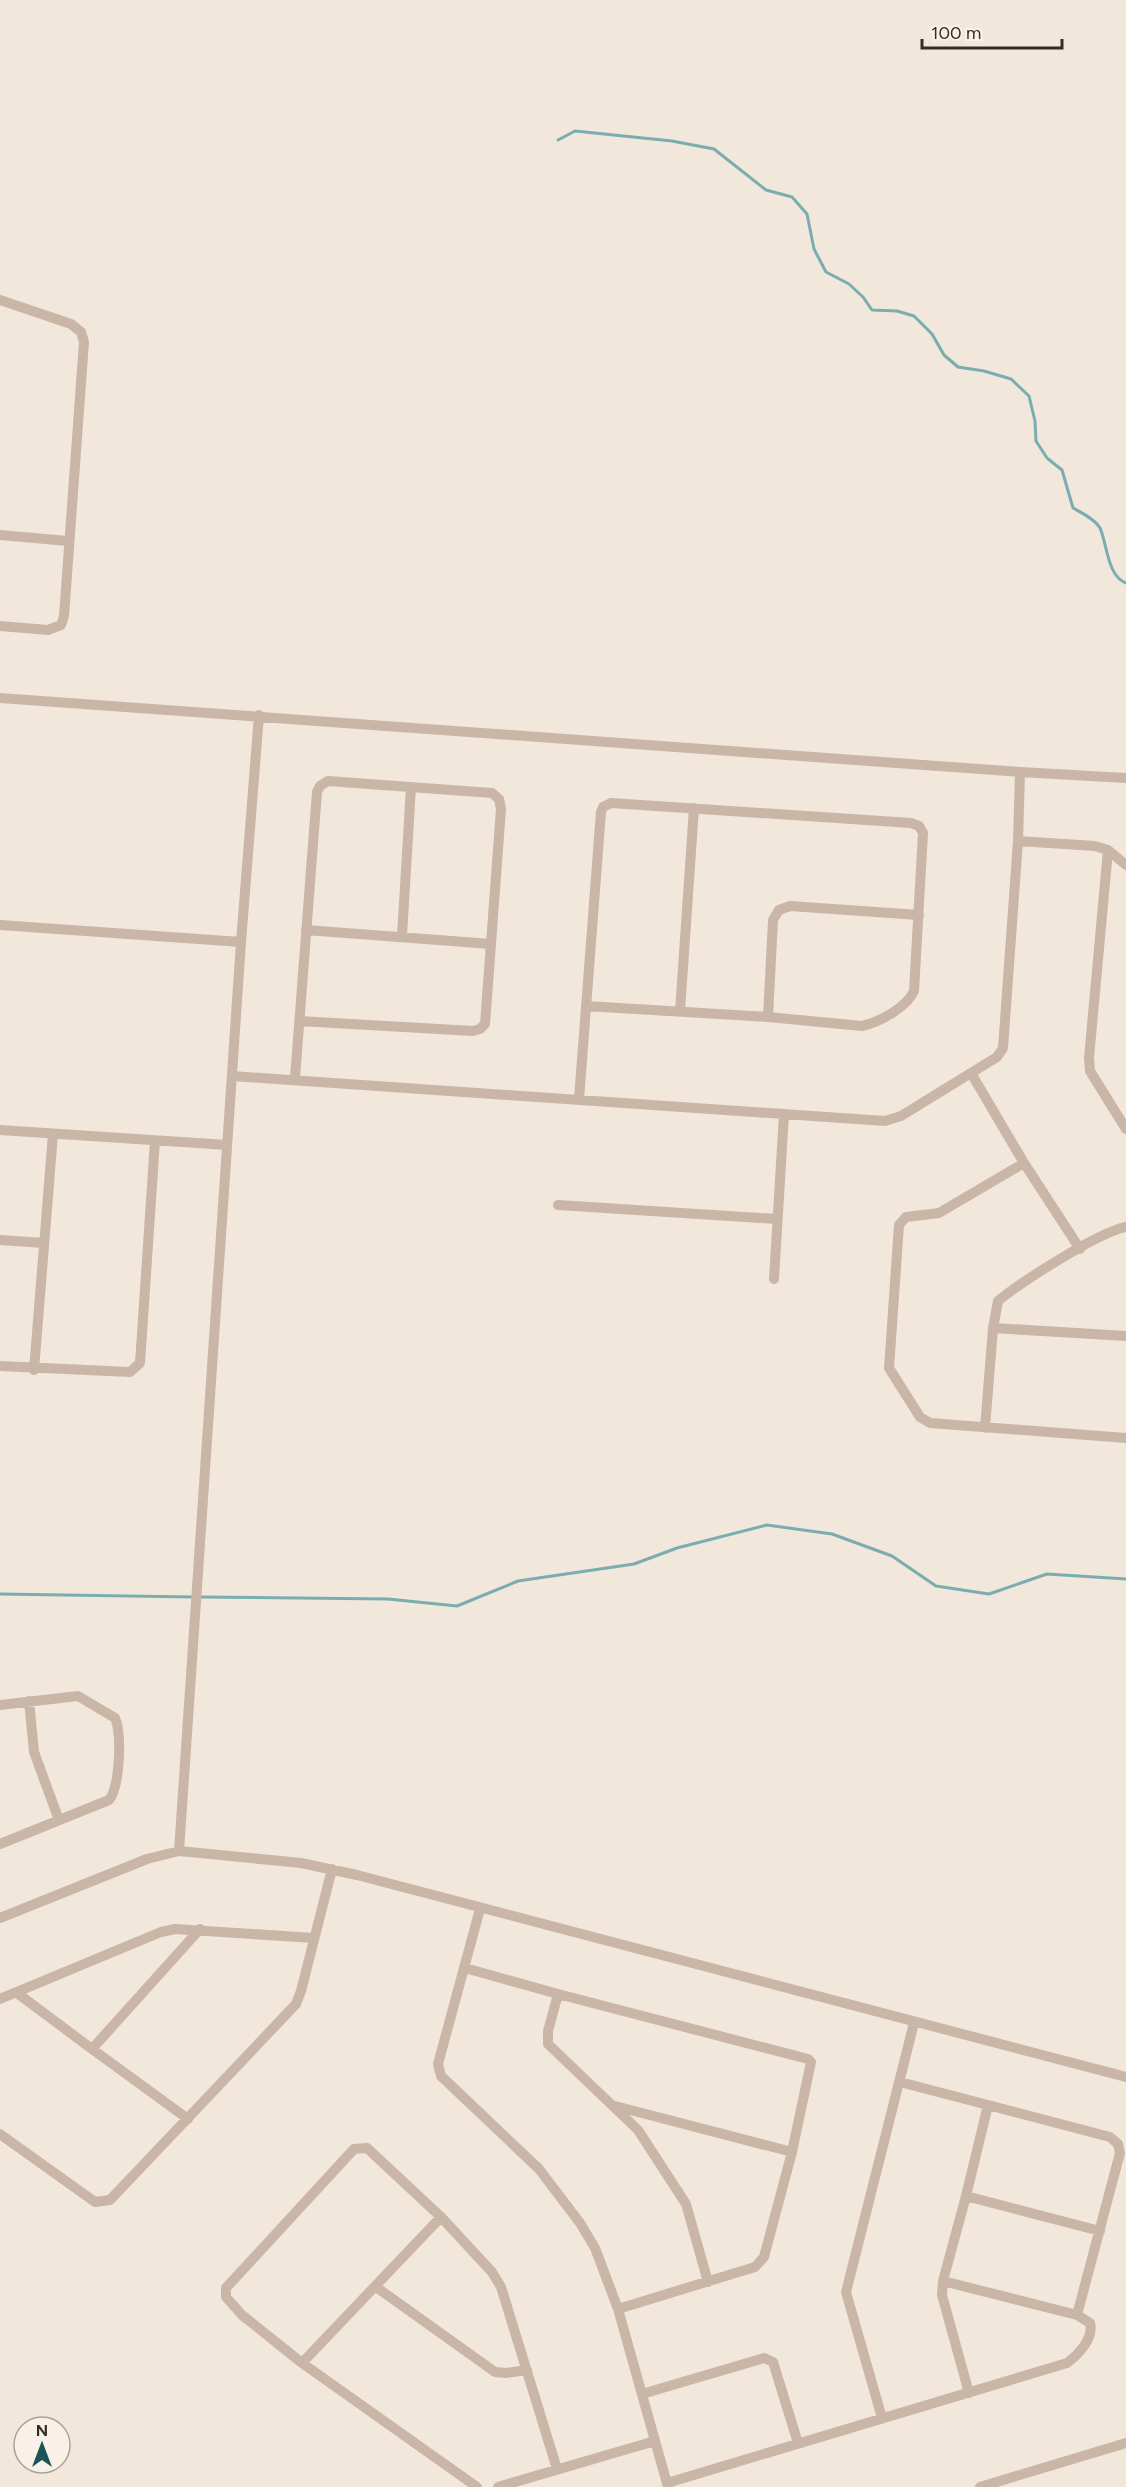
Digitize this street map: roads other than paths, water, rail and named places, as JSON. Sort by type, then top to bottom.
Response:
[{"type":"street","points":[[0,300],[71,324],[81,332],[84,342],[64,616],[61,625],[48,630],[0,626]]},
{"type":"street","points":[[0,535],[68,541]]},
{"type":"street","points":[[0,698],[1126,778]]},
{"type":"street","points":[[179,1851],[241,942],[259,716]]},
{"type":"street","points":[[232,1076],[295,1078],[579,1100],[893,1120],[997,1057],[1003,1048],[1018,841],[1020,772]]},
{"type":"street","points":[[295,1078],[299,1021],[306,930],[317,792],[320,786],[328,781],[411,787],[492,793],[499,799],[501,809],[485,1024],[473,1031],[299,1021]]},
{"type":"street","points":[[402,936],[411,787]]},
{"type":"street","points":[[579,1100],[586,1006],[603,807],[611,803],[694,808],[911,823],[918,826],[924,841],[914,991],[910,1000],[873,1024],[862,1026],[768,1017],[586,1006]]},
{"type":"street","points":[[680,1011],[694,808]]},
{"type":"street","points":[[1018,841],[1095,846],[1108,850],[1126,865]]},
{"type":"street","points":[[1108,850],[1089,1058],[1090,1071],[1126,1129]]},
{"type":"street","points":[[768,1017],[773,920],[779,910],[789,906],[919,915]]},
{"type":"street","points":[[0,925],[241,942]]},
{"type":"street","points":[[306,930],[491,944]]},
{"type":"street","points":[[971,1073],[1024,1163],[1080,1249]]},
{"type":"street","points":[[774,1279],[784,1114]]},
{"type":"street","points":[[0,1130],[227,1145]]},
{"type":"street","points":[[34,1370],[53,1134]]},
{"type":"street","points":[[0,1366],[34,1370],[130,1372],[140,1363],[155,1141]]},
{"type":"street","points":[[1024,1163],[939,1213],[906,1217],[899,1225],[889,1360],[892,1376],[925,1420],[930,1423],[1126,1438]]},
{"type":"street","points":[[558,1205],[777,1220]]},
{"type":"street","points":[[986,1428],[993,1328],[998,1301],[1080,1249],[1115,1229],[1126,1227]]},
{"type":"street","points":[[0,1240],[44,1243]]},
{"type":"street","points":[[993,1328],[1126,1336]]},
{"type":"street","points":[[0,1705],[78,1696],[115,1718],[118,1724],[114,1794],[109,1800],[0,1844]]},
{"type":"street","points":[[29,1701],[34,1752],[59,1820]]},
{"type":"street","points":[[0,1918],[147,1859],[179,1851],[301,1863],[332,1869],[1126,2077]]},
{"type":"street","points":[[0,2134],[95,2202],[110,2200],[296,2004],[332,1869]]},
{"type":"street","points":[[480,1909],[438,2064],[441,2076],[551,2183],[595,2248],[618,2309],[668,2485],[1067,2363],[1086,2343],[1090,2334],[1090,2323],[1077,2315],[943,2281]]},
{"type":"street","points":[[0,2000],[161,1932],[175,1929],[314,1938]]},
{"type":"street","points":[[92,2049],[200,1929]]},
{"type":"street","points":[[465,1968],[808,2059],[811,2066],[792,2152],[764,2257],[755,2267],[618,2309]]},
{"type":"street","points":[[17,1993],[188,2119]]},
{"type":"street","points":[[558,1994],[548,2031],[548,2044],[638,2130],[683,2199],[708,2282]]},
{"type":"street","points":[[882,2418],[846,2292],[914,2023]]},
{"type":"street","points":[[900,2082],[1110,2137],[1118,2144],[1120,2153],[1077,2315]]},
{"type":"street","points":[[612,2105],[792,2152]]},
{"type":"street","points":[[969,2393],[943,2304],[943,2281],[988,2105]]},
{"type":"street","points":[[477,2487],[302,2363],[242,2315],[226,2297],[226,2288],[354,2149],[367,2148],[441,2217],[492,2272],[501,2288],[557,2469]]},
{"type":"street","points":[[966,2196],[1100,2231]]},
{"type":"street","points":[[302,2363],[376,2288],[441,2217]]},
{"type":"street","points":[[376,2288],[495,2372],[527,2370]]},
{"type":"street","points":[[642,2394],[764,2358],[769,2359],[773,2362],[798,2444]]},
{"type":"street","points":[[498,2487],[655,2441]]},
{"type":"street","points":[[980,2487],[1126,2443]]},
{"type":"waterway","points":[[558,140],[575,131],[672,141],[714,149],[766,190],[792,197],[807,214],[814,249],[826,272],[849,284],[863,297],[872,310],[897,311],[914,316],[932,334],[944,355],[958,367],[984,371],[1011,379],[1029,396],[1035,421],[1036,441],[1047,458],[1062,470],[1073,508],[1092,519],[1100,528],[1111,566],[1115,574],[1126,583]]},
{"type":"waterway","points":[[200,1597],[388,1599],[457,1606],[518,1581],[634,1564],[677,1548],[767,1525],[832,1534],[892,1556],[936,1586],[989,1594],[1047,1574],[1126,1579]]},
{"type":"waterway","points":[[0,1594],[193,1597]]}]
